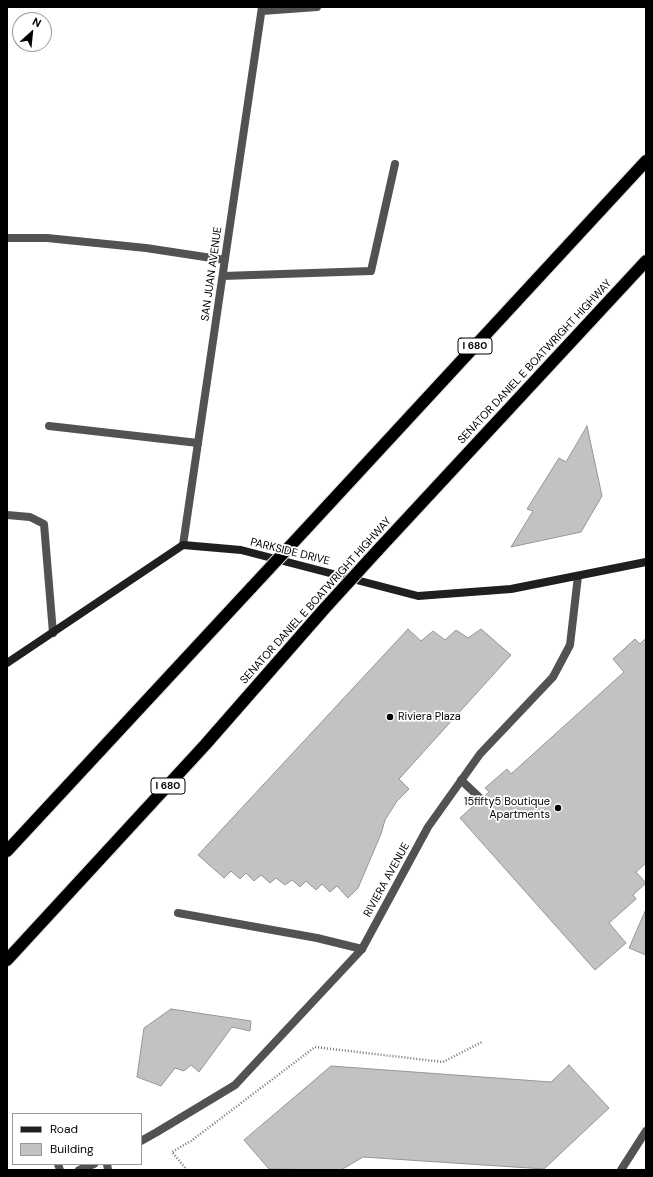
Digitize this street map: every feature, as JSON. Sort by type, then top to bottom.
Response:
[{"type":"highway","name":"I 680","points":[[7,852],[646,161]]},
{"type":"highway","name":"SENATOR DANIEL E BOATWRIGHT HIGHWAY","points":[[7,960],[205,745],[377,551],[646,261]]},
{"type":"street","points":[[262,9],[317,7]]},
{"type":"street","name":"SAN JUAN AVENUE","points":[[184,545],[262,9]]},
{"type":"street","points":[[223,276],[371,270],[395,164]]},
{"type":"street","points":[[7,238],[47,238],[124,246],[225,260]]},
{"type":"street","points":[[49,426],[198,443]]},
{"type":"street","points":[[7,515],[30,517],[44,524],[54,633]]},
{"type":"street","points":[[7,663],[184,545]]},
{"type":"street","name":"PARKSIDE DRIVE","points":[[184,545],[241,550],[418,596],[511,589],[646,562]]},
{"type":"street","name":"RIVIERA AVENUE","points":[[142,1140],[234,1085],[362,949],[428,827],[461,780],[480,754],[553,677],[570,645],[578,576]]},
{"type":"street","points":[[461,780],[481,799]]},
{"type":"street","points":[[178,913],[317,938],[362,949]]},
{"type":"street","points":[[621,1170],[646,1130]]},
{"type":"street","points":[[79,1170],[92,1165]]},
{"type":"path","points":[[187,1170],[172,1152],[191,1141],[315,1047],[443,1062],[482,1042]]},
{"type":"building","points":[[587,426],[602,496],[581,532],[511,547],[533,511],[527,509],[559,458],[566,462]]},
{"type":"building","name":"Riviera Plaza","points":[[408,629],[421,641],[433,631],[445,640],[456,630],[468,638],[481,629],[511,655],[399,779],[409,789],[397,801],[385,820],[381,834],[358,888],[348,898],[337,886],[330,892],[322,884],[316,890],[306,881],[300,887],[292,880],[285,885],[276,878],[270,883],[261,875],[254,881],[246,873],[240,879],[231,871],[224,878],[198,855]]},
{"type":"building","name":"15fifty5 Boutique Apartments","points":[[646,638],[646,863],[636,872],[646,883],[633,895],[636,899],[609,923],[626,943],[595,970],[460,818],[489,792],[485,788],[507,769],[511,774],[624,672],[613,659],[635,639],[640,644]]},
{"type":"building","points":[[646,909],[646,955],[629,948]]},
{"type":"building","points":[[171,1009],[251,1021],[250,1031],[232,1027],[199,1072],[191,1065],[184,1071],[175,1068],[161,1086],[137,1077],[144,1028]]},
{"type":"building","points":[[569,1065],[609,1108],[544,1169],[363,1157],[341,1170],[269,1169],[244,1140],[331,1066],[551,1082]]},
{"type":"place","name":"Riviera Plaza","points":[[390,717]]},
{"type":"place","name":"15fifty5 Boutique Apartments","points":[[558,808]]}]
